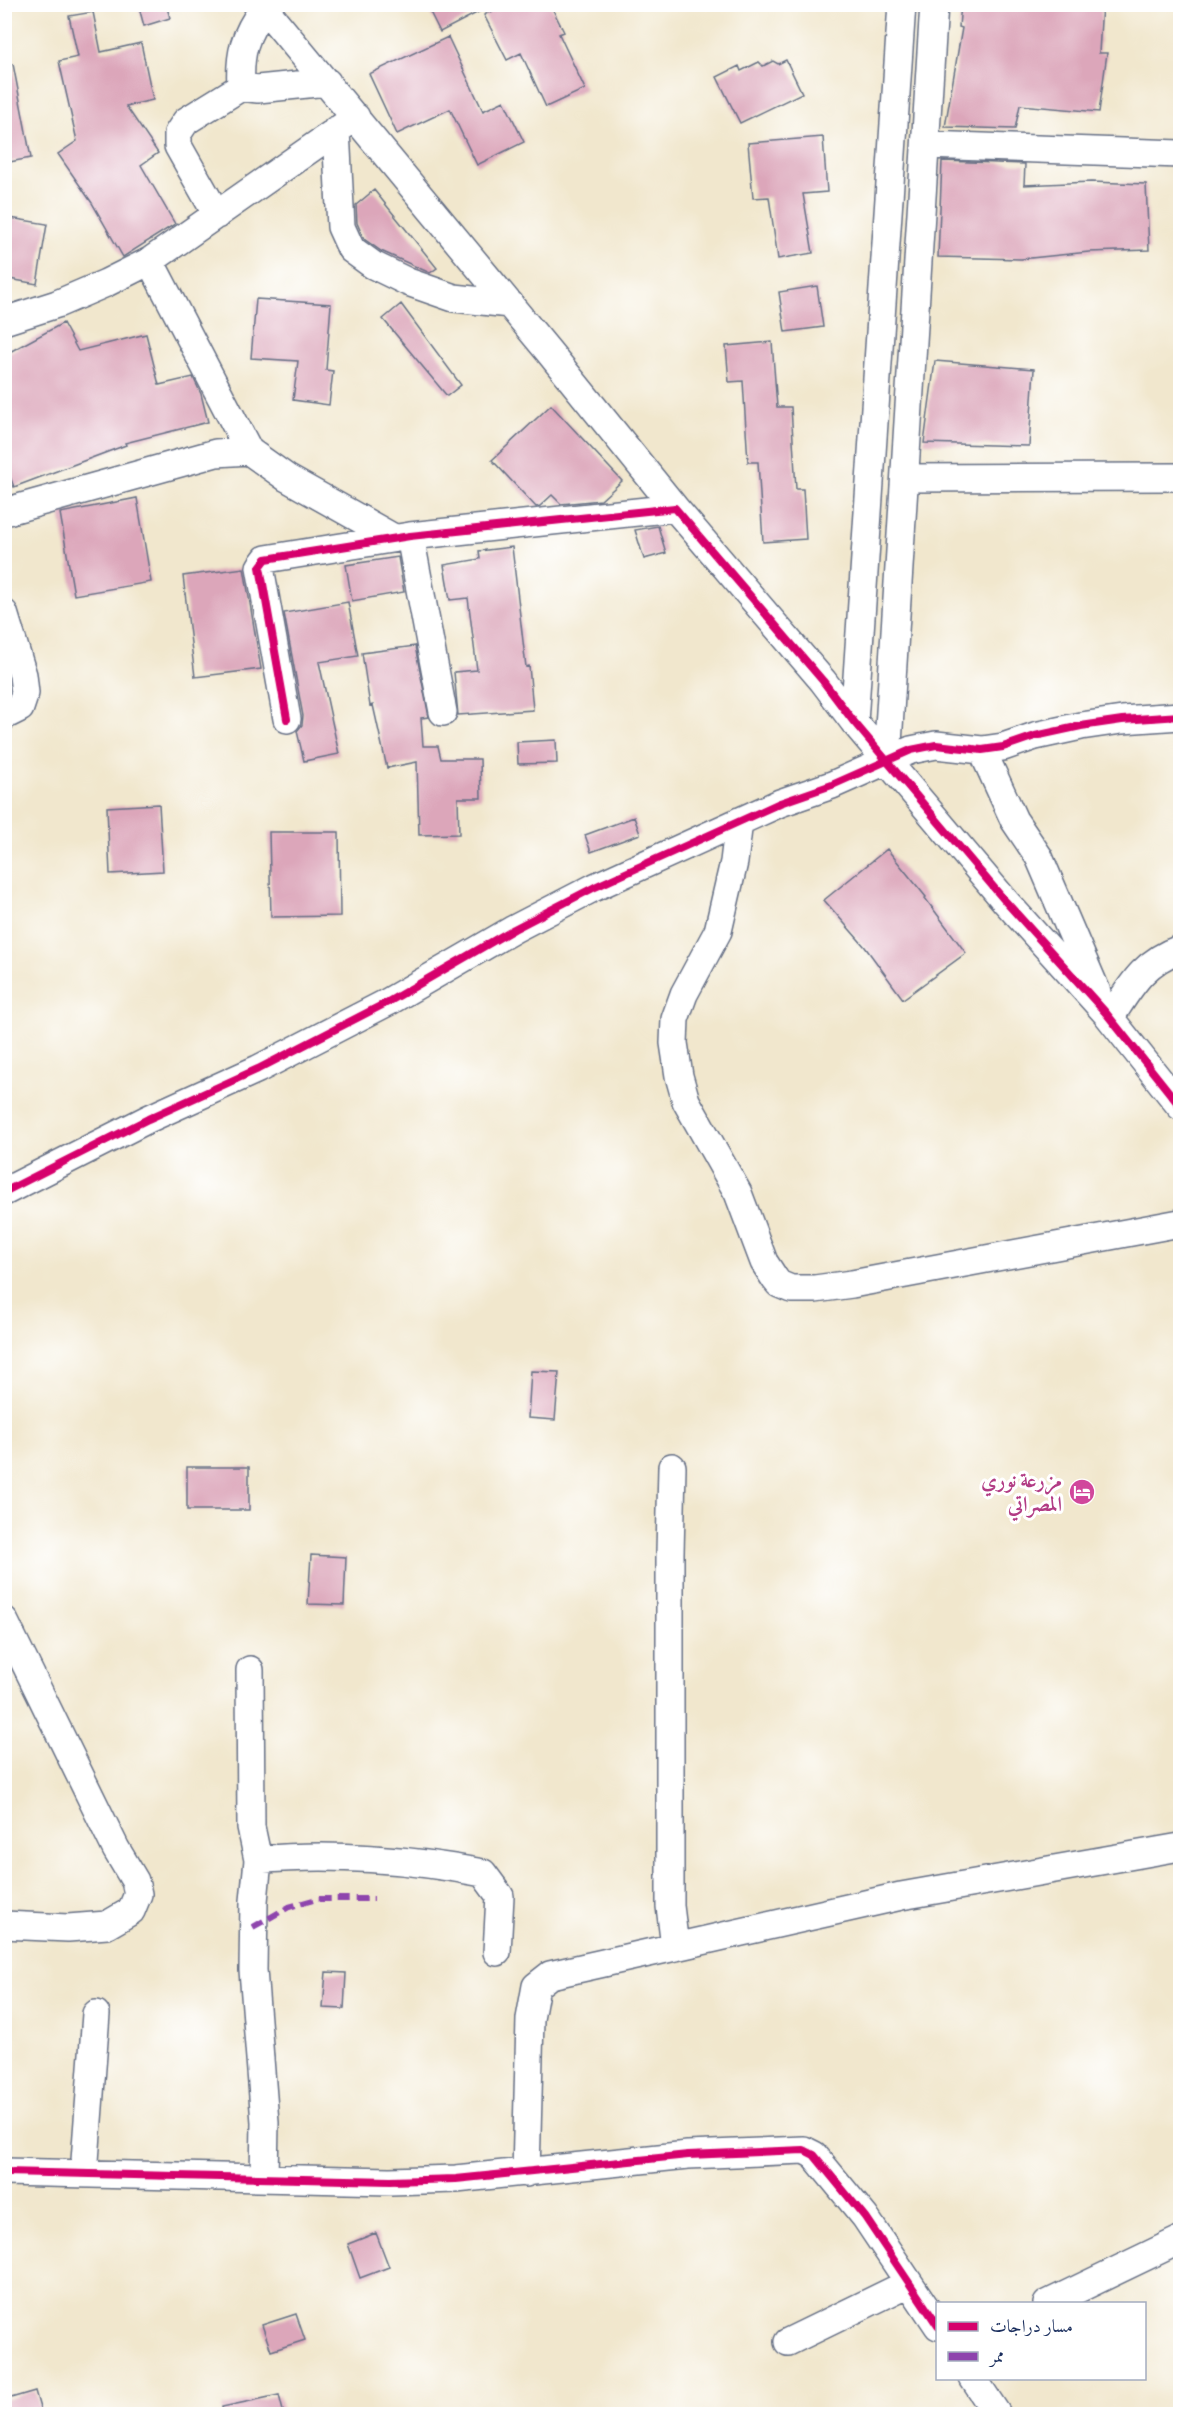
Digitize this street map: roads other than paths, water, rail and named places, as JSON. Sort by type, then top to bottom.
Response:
[{"type":"street","points":[[854,722],[902,4]]},
{"type":"street","points":[[887,760],[934,4]]},
{"type":"street","points":[[242,87],[240,69],[242,51],[250,28],[262,6],[327,82],[346,124],[510,304],[675,508],[1006,902],[1108,1015],[1180,1106]]},
{"type":"street","points":[[217,214],[178,146],[178,133],[186,121],[242,87],[258,89],[327,82]]},
{"type":"street","points":[[4,321],[57,304],[150,261],[346,124]]},
{"type":"street","points":[[346,124],[341,227],[351,249],[373,266],[442,294],[454,298],[510,304]]},
{"type":"street","points":[[926,144],[1180,154]]},
{"type":"street","points":[[150,261],[249,451],[287,478],[402,537],[443,712]]},
{"type":"street","points":[[4,512],[216,453],[249,451]]},
{"type":"street","points":[[905,478],[1180,477]]},
{"type":"street","points":[[287,719],[260,567],[266,559],[402,537],[675,508]]},
{"type":"street","points":[[4,613],[23,675],[25,693],[20,708],[4,716]]},
{"type":"street","points":[[4,1192],[148,1119],[278,1059],[388,1002],[514,929],[585,892],[780,802],[832,785],[911,750],[936,744],[982,750],[1003,747],[1035,736],[1081,726],[1122,720],[1180,716]]},
{"type":"street","points":[[982,750],[1014,820],[1039,857],[1108,1015]]},
{"type":"street","points":[[738,822],[734,862],[718,931],[684,994],[675,1019],[674,1043],[686,1101],[738,1193],[764,1262],[779,1284],[791,1288],[814,1289],[852,1284],[1180,1223]]},
{"type":"street","points":[[1108,1015],[1143,969],[1157,959],[1180,949]]},
{"type":"street","points":[[672,1467],[670,1906],[675,1947]]},
{"type":"street","points":[[4,1620],[116,1849],[135,1881],[138,1894],[132,1911],[107,1925],[68,1928],[4,1925]]},
{"type":"street","points":[[250,1670],[251,1827],[258,1860],[254,1901],[253,1970],[265,2113],[264,2177]]},
{"type":"street","points":[[526,2173],[531,2001],[536,1986],[550,1975],[901,1896],[1180,1847]]},
{"type":"street","points":[[258,1860],[323,1857],[446,1866],[483,1873],[500,1896],[497,1952]]},
{"type":"street","points":[[84,2174],[96,2014]]},
{"type":"street","points":[[4,2172],[390,2181],[456,2179],[526,2173],[688,2155],[804,2150],[814,2155],[865,2217],[936,2323]]},
{"type":"street","points":[[1051,2302],[1180,2240]]},
{"type":"street","points":[[788,2342],[909,2283]]},
{"type":"street","points":[[974,2380],[997,2415]]},
{"type":"place","name":"مزرعة نوري المصراتي","points":[[1082,1492]]}]
